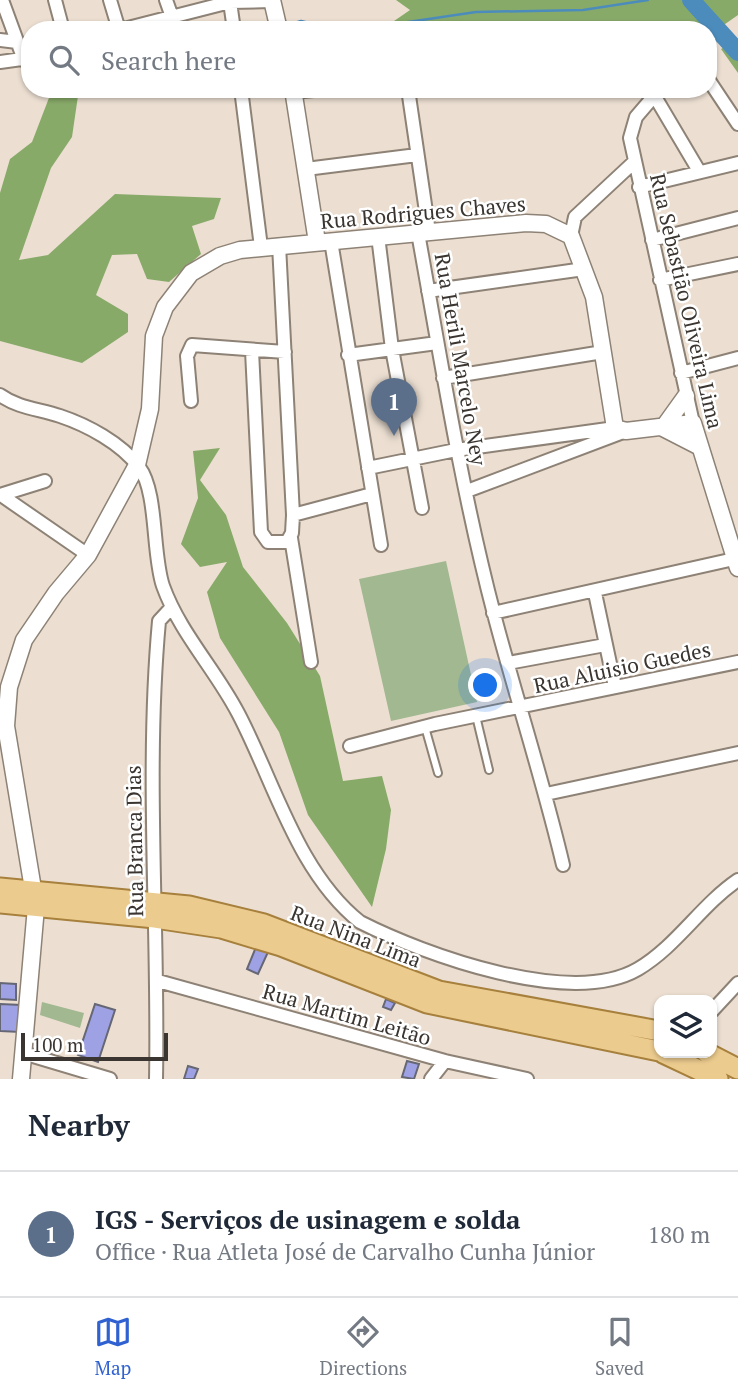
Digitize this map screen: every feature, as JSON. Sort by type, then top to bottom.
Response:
[{"type":"main road","points":[[0,888],[36,899]]},
{"type":"main road","name":"Rua Nina Lima","points":[[36,899],[155,910],[253,936],[440,1006],[654,1051]]},
{"type":"main road","points":[[0,904],[36,899]]},
{"type":"main road","name":"Rua Nina Lima","points":[[155,910],[189,906],[264,924],[439,991],[654,1030]]},
{"type":"main road","name":"Rua Nina Lima","points":[[674,1058],[718,1079]]},
{"type":"main road","points":[[717,1058],[738,1069]]},
{"type":"street","points":[[2,0],[21,49]]},
{"type":"street","points":[[55,0],[61,21]]},
{"type":"street","points":[[110,0],[116,21]]},
{"type":"street","points":[[166,0],[172,17]]},
{"type":"street","points":[[156,21],[223,2],[272,0],[277,21]]},
{"type":"street","points":[[223,2],[230,21]]},
{"type":"street","points":[[0,40],[17,42]]},
{"type":"street","points":[[0,62],[21,60]]},
{"type":"street","points":[[717,92],[738,124]]},
{"type":"street","points":[[242,98],[261,247]]},
{"type":"street","points":[[294,98],[306,169],[348,355],[382,545]]},
{"type":"street","name":"Rua Herili Marcelo Ney","points":[[409,98],[417,155],[428,291],[456,450],[493,613],[546,793],[563,865]]},
{"type":"street","name":"Rua Sebastião Oliveira Lima","points":[[652,98],[630,129],[634,163],[686,396],[736,564]]},
{"type":"street","points":[[660,98],[699,172]]},
{"type":"street","points":[[306,169],[417,155]]},
{"type":"street","points":[[621,429],[603,352],[594,297],[571,236],[575,217],[634,163]]},
{"type":"street","points":[[639,187],[738,163]]},
{"type":"street","points":[[652,240],[738,218]]},
{"type":"street","name":"Rua Rodrigues Chaves","points":[[21,1079],[36,899],[3,726],[13,669],[24,640],[56,593],[88,555],[137,465],[150,409],[155,336],[165,307],[191,273],[206,263],[220,256],[261,247],[538,223],[571,236]]},
{"type":"street","points":[[377,236],[392,349],[422,508]]},
{"type":"street","points":[[279,245],[293,515],[291,538],[312,662]]},
{"type":"street","points":[[660,280],[738,264]]},
{"type":"street","points":[[428,291],[584,269]]},
{"type":"street","points":[[348,355],[437,343]]},
{"type":"street","points":[[191,401],[187,353],[192,345],[285,352]]},
{"type":"street","points":[[251,351],[261,532],[268,542],[287,542],[291,538]]},
{"type":"street","points":[[443,378],[603,352]]},
{"type":"street","points":[[681,373],[738,358]]},
{"type":"street","points":[[0,395],[14,404],[57,415],[90,428],[137,465],[148,485],[161,582],[171,608],[237,710],[300,846],[348,913],[382,933],[491,971],[564,982],[607,981],[640,968],[663,950],[710,901],[738,880]]},
{"type":"street","points":[[663,428],[686,396]]},
{"type":"street","points":[[368,468],[456,450],[621,429],[663,428],[693,423]]},
{"type":"street","points":[[663,428],[700,447]]},
{"type":"street","points":[[467,491],[621,429]]},
{"type":"street","points":[[1,495],[46,481]]},
{"type":"street","points":[[293,515],[372,494]]},
{"type":"street","points":[[1,495],[88,555]]},
{"type":"street","points":[[493,613],[736,564]]},
{"type":"street","points":[[595,593],[615,687]]},
{"type":"street","name":"Rua Branca Dias","points":[[156,1079],[158,981],[153,708],[159,621],[171,608]]},
{"type":"street","points":[[508,663],[605,645]]},
{"type":"street","name":"Rua Aluisio Guedes","points":[[350,746],[425,727],[738,662]]},
{"type":"street","points":[[546,793],[738,753]]},
{"type":"street","name":"Rua Martim Leitão","points":[[158,981],[445,1061],[527,1079]]},
{"type":"street","points":[[717,1005],[738,982]]},
{"type":"street","points":[[23,1053],[110,1079]]},
{"type":"street","points":[[431,1079],[445,1061]]},
{"type":"lane","points":[[476,716],[489,770]]},
{"type":"lane","points":[[425,727],[438,773]]},
{"type":"green space","points":[[396,0],[738,0],[738,15],[717,30],[717,21],[394,21],[410,10]]},
{"type":"green space","points":[[738,39],[738,73],[721,49]]},
{"type":"green space","points":[[49,98],[78,98],[72,137],[51,168],[19,260],[48,255],[115,194],[221,198],[214,219],[192,226],[201,254],[169,282],[147,279],[137,254],[112,255],[96,295],[128,314],[128,332],[82,363],[0,341],[0,193],[10,159],[32,142]]},
{"type":"green space","points":[[220,448],[200,480],[226,515],[243,567],[287,623],[320,676],[343,781],[382,776],[391,810],[386,849],[372,907],[308,815],[279,732],[220,638],[207,592],[227,562],[200,567],[181,544],[198,498],[193,451]]},
{"type":"green space","points":[[446,561],[477,702],[391,721],[359,579]]},
{"type":"green space","points":[[42,1002],[84,1013],[80,1028],[40,1015]]},
{"type":"building","points":[[256,947],[268,952],[258,974],[247,969]]},
{"type":"building","points":[[0,983],[16,984],[16,1000],[0,999]]},
{"type":"building","points":[[386,999],[395,1003],[391,1010],[383,1007]]},
{"type":"building","points":[[0,1004],[21,1005],[20,1032],[0,1031]]},
{"type":"building","points":[[95,1004],[115,1010],[98,1062],[78,1055]]},
{"type":"building","points":[[407,1061],[419,1064],[414,1079],[402,1077]]},
{"type":"building","points":[[188,1066],[198,1069],[194,1079],[184,1079]]},
{"type":"waterway","points":[[415,21],[476,12],[583,10],[648,0]]},
{"type":"waterway","points":[[691,0],[710,21]]},
{"type":"waterway","points":[[717,29],[738,52]]},
{"type":"place","name":"IGS - Serviços de usinagem e solda","points":[[394,436]]}]
